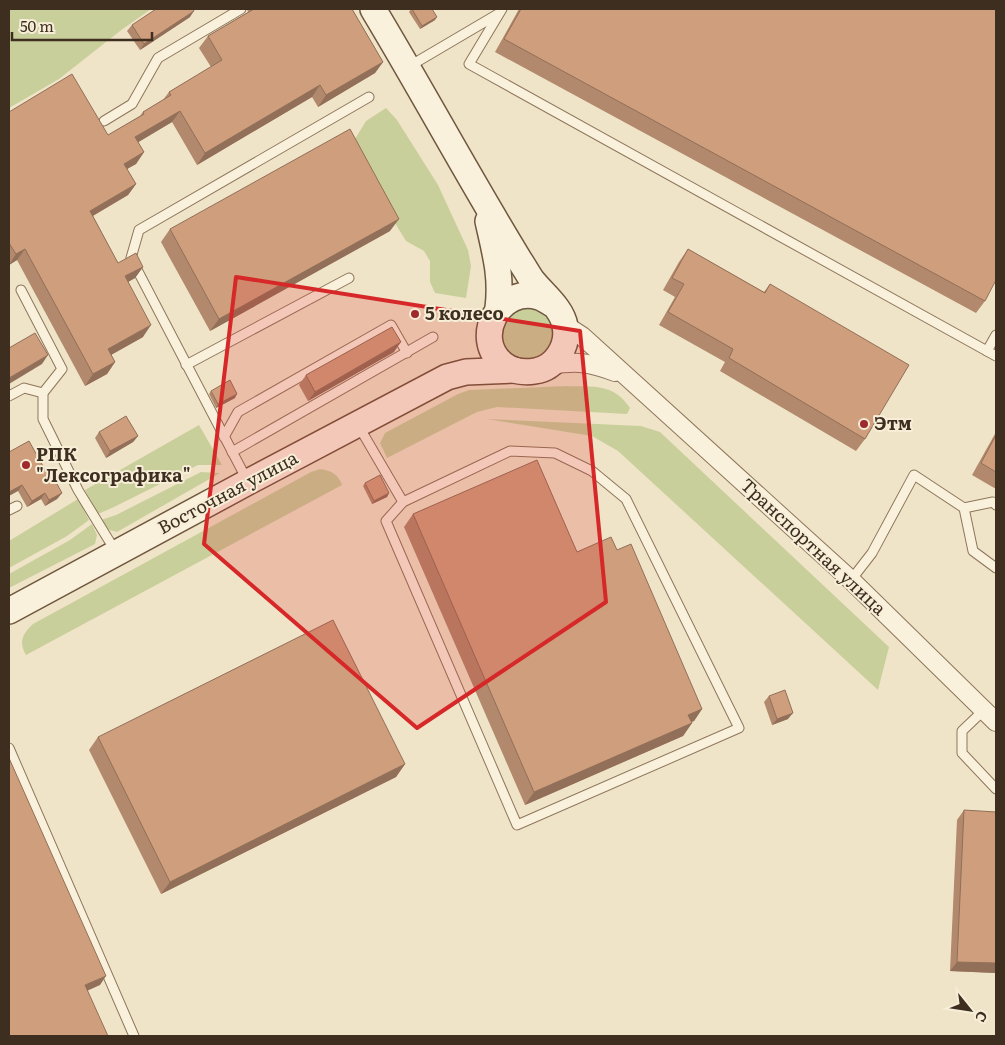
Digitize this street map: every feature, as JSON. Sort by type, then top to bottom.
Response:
[{"type":"street","points":[[373,9],[484,202],[532,279],[560,314],[565,325],[565,340],[560,354],[550,365]]},
{"type":"street","points":[[484,202],[498,263],[500,289],[490,342],[494,354],[503,364],[514,370],[526,372],[539,370],[550,365],[574,362],[595,364],[626,376]]},
{"type":"street","points":[[493,319],[510,299],[524,295],[539,297],[552,304]]},
{"type":"street","name":"Восточная улица","points":[[9,611],[447,377],[466,360],[493,319]]},
{"type":"street","name":"Транспортная улица","points":[[565,325],[582,336],[851,580],[990,716]]},
{"type":"street","name":"Восточная улица","points":[[447,377],[466,372],[514,370]]},
{"type":"lane","points":[[104,121],[132,104],[158,58],[242,9]]},
{"type":"lane","points":[[408,67],[500,11]]},
{"type":"lane","points":[[500,11],[469,64],[996,356]]},
{"type":"lane","points":[[248,482],[131,258],[139,230],[369,97]]},
{"type":"lane","points":[[186,365],[349,278]]},
{"type":"lane","points":[[21,290],[62,368],[44,393],[43,419],[78,490],[116,553]]},
{"type":"lane","points":[[224,437],[238,412],[391,325],[407,353]]},
{"type":"lane","points":[[987,351],[996,334]]},
{"type":"lane","points":[[232,452],[433,338]]},
{"type":"lane","points":[[9,396],[24,388],[44,393]]},
{"type":"lane","points":[[358,425],[403,502]]},
{"type":"lane","points":[[510,451],[555,453],[592,471],[626,499],[739,728],[517,825],[386,521],[403,502],[510,451]]},
{"type":"lane","points":[[851,580],[872,553],[914,475],[964,508],[973,551],[996,568]]},
{"type":"lane","points":[[964,508],[993,502],[996,504]]},
{"type":"lane","points":[[990,716],[962,731],[962,753],[996,789]]},
{"type":"lane","points":[[9,748],[134,1036]]},
{"type":"highlighted area","points":[[236,277],[580,331],[606,602],[417,728],[204,544]]},
{"type":"green space","points":[[9,9],[151,9],[59,79],[9,108]]},
{"type":"green space","points":[[386,108],[397,120],[438,185],[468,250],[471,266],[466,298],[435,293],[430,282],[430,261],[424,251],[406,241],[395,223],[355,139],[366,121]]},
{"type":"green space","points":[[528,307],[538,309],[547,315],[553,324],[555,334],[553,344],[547,353],[538,359],[528,361],[518,359],[509,353],[503,344],[501,334],[503,324],[509,315],[518,309]]},
{"type":"green space","points":[[566,386],[594,387],[610,390],[624,400],[630,408],[627,414],[497,407],[477,412],[387,458],[380,443],[385,433],[469,390]]},
{"type":"green space","points":[[486,419],[641,426],[660,432],[889,647],[878,690],[618,451],[592,436]]},
{"type":"green space","points":[[199,425],[222,465],[198,465],[98,514],[85,490]]},
{"type":"green space","points":[[320,469],[334,474],[339,478],[342,485],[26,655],[22,642],[33,624],[311,472]]},
{"type":"green space","points":[[201,472],[220,473],[117,532],[106,529],[101,520],[116,515]]},
{"type":"green space","points":[[78,499],[89,520],[67,536],[9,568],[9,541]]},
{"type":"green space","points":[[92,524],[97,535],[95,544],[9,588],[9,574],[70,540]]},
{"type":"building","points":[[156,9],[193,9],[194,11],[144,44],[132,25]]},
{"type":"building","points":[[254,9],[352,9],[383,62],[326,95],[320,85],[205,153],[180,111],[135,137],[144,152],[124,164],[136,184],[90,211],[118,263],[136,253],[143,267],[125,276],[151,325],[108,349],[115,362],[93,374],[25,249],[16,254],[9,243],[9,112],[72,74],[108,135],[144,114],[143,112],[171,95],[169,92],[222,60],[208,36]]},
{"type":"building","points":[[412,9],[432,9],[437,17],[422,26]]},
{"type":"building","points":[[521,9],[996,9],[996,280],[985,301],[504,39]]},
{"type":"building","points":[[350,129],[399,219],[219,319],[170,229]]},
{"type":"building","points":[[688,249],[765,293],[770,284],[909,365],[865,439],[729,358],[733,349],[668,312],[684,284],[672,278]]},
{"type":"building","points":[[392,327],[401,342],[315,392],[306,375]]},
{"type":"building","points":[[35,333],[48,355],[9,378],[9,348]]},
{"type":"building","points":[[230,380],[237,394],[218,404],[211,391]]},
{"type":"building","points":[[126,416],[138,436],[110,451],[99,432]]},
{"type":"building","points":[[996,435],[996,472],[981,463]]},
{"type":"building","points":[[29,441],[48,475],[51,473],[62,493],[49,500],[45,493],[32,501],[22,485],[9,492],[9,452]]},
{"type":"building","points":[[537,460],[577,552],[611,537],[617,550],[631,544],[702,709],[688,715],[692,723],[534,792],[413,514]]},
{"type":"building","points":[[380,475],[389,493],[374,501],[365,483]]},
{"type":"building","points":[[333,620],[405,764],[170,882],[98,737]]},
{"type":"building","points":[[785,690],[793,713],[777,719],[769,696]]},
{"type":"building","points":[[9,758],[106,976],[85,985],[108,1036],[9,1036]]},
{"type":"building","points":[[964,810],[996,812],[996,963],[957,962]]},
{"type":"place","name":"5 колесо","points":[[415,314]]},
{"type":"place","name":"Этм","points":[[864,424]]},
{"type":"place","name":"РПК \"Лексографика\"","points":[[26,465]]}]
